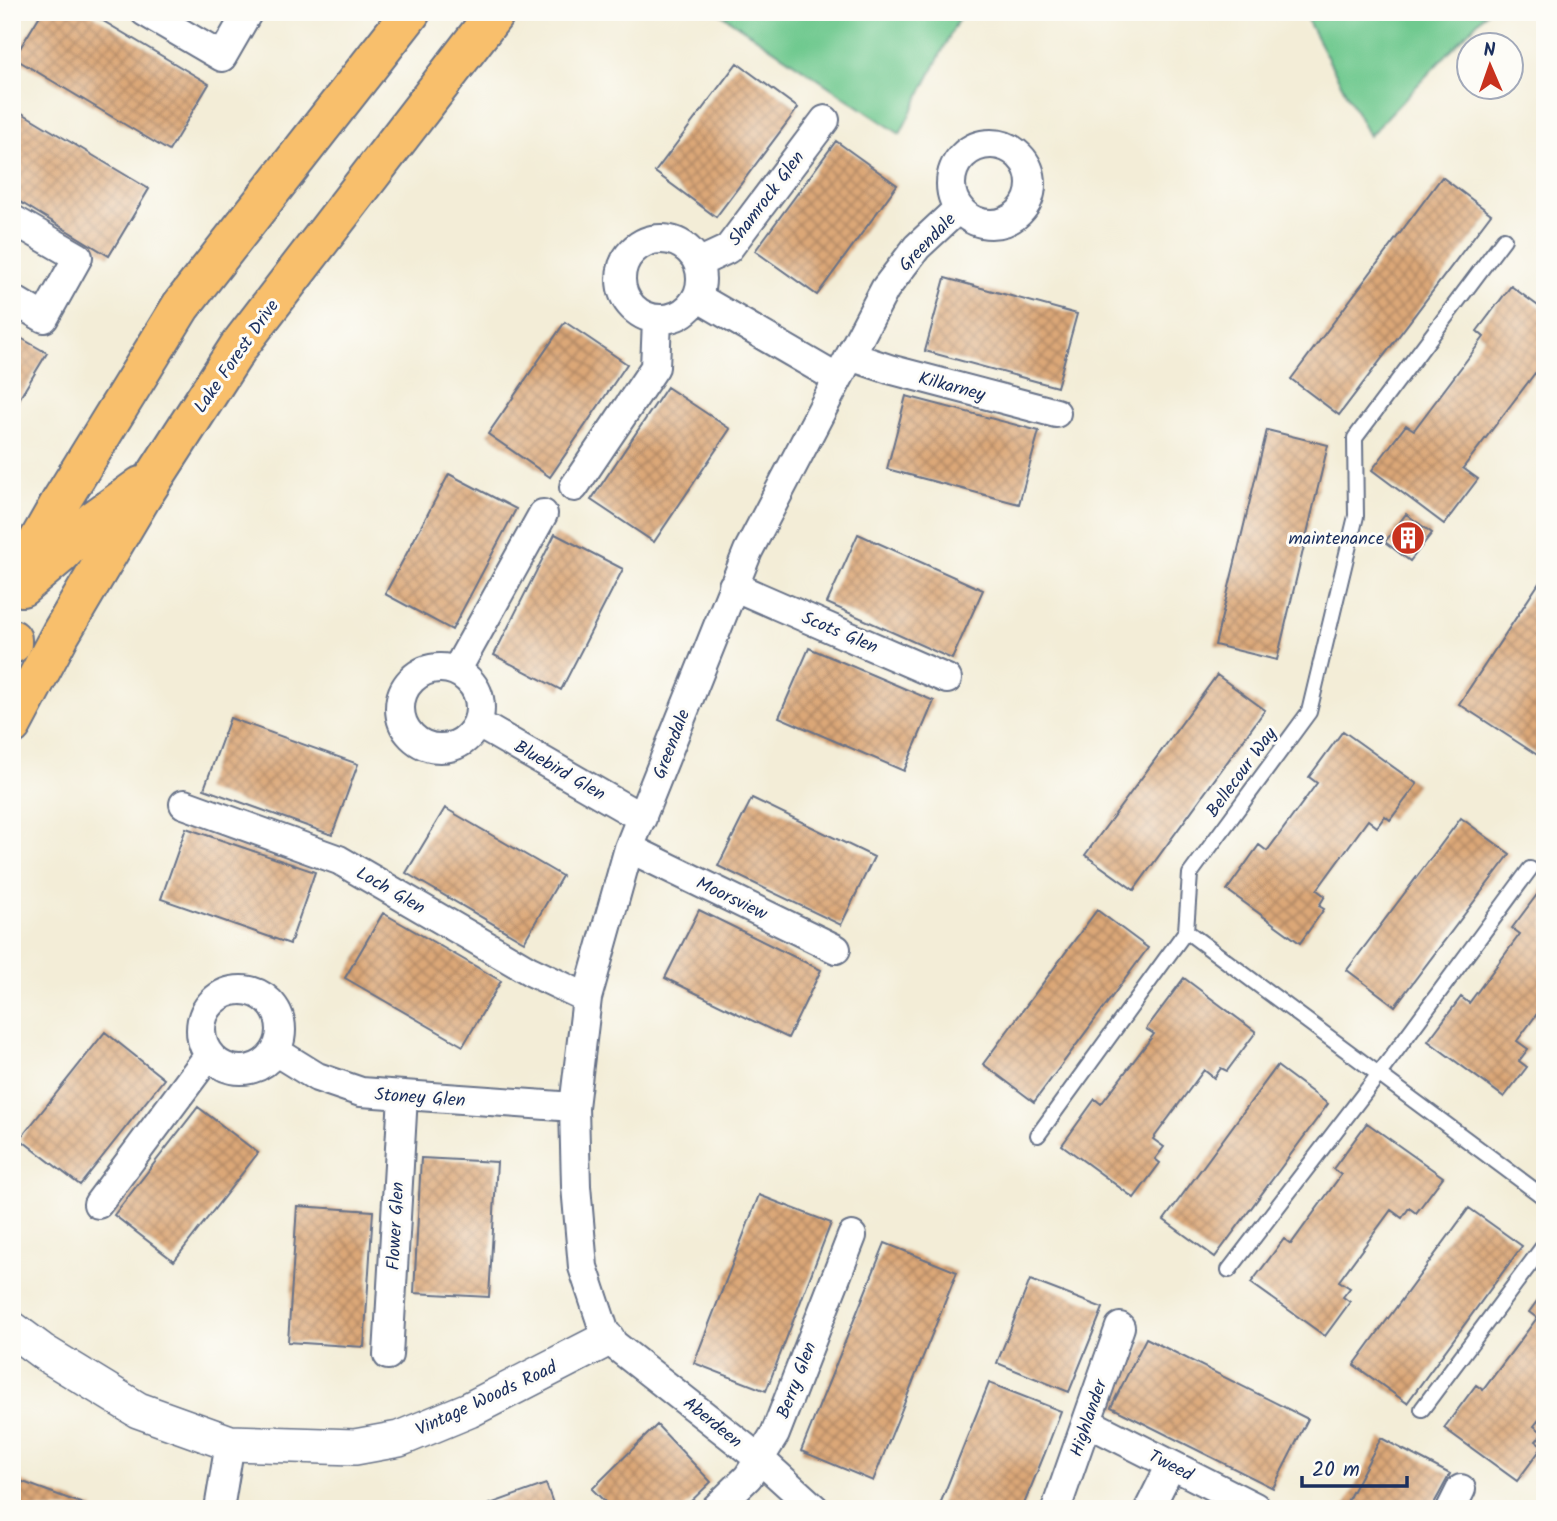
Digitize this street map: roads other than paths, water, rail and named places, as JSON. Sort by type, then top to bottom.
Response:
[{"type":"main road","points":[[12,587],[61,501],[181,306],[411,12]]},
{"type":"main road","name":"Lake Forest Drive","points":[[12,725],[61,633],[155,476],[239,346],[496,12]]},
{"type":"main road","points":[[12,595],[61,555],[94,520],[155,476]]},
{"type":"main road","points":[[12,639],[12,645]]},
{"type":"street","points":[[145,12],[222,57],[248,12]]},
{"type":"street","name":"Shamrock Glen","points":[[698,263],[728,249],[825,120]]},
{"type":"street","name":"Greendale","points":[[607,1339],[583,1267],[576,1186],[575,1107],[587,998],[629,848],[748,551],[885,289],[917,247],[959,208]]},
{"type":"street","points":[[12,219],[78,257],[44,318],[12,299]]},
{"type":"street","points":[[666,239],[679,243],[698,263],[701,277],[697,297],[683,313],[670,318],[657,320],[643,315],[632,307],[624,296],[622,268],[628,256],[638,246],[651,240],[666,239]]},
{"type":"street","name":"Kilkarney","points":[[697,297],[844,367],[889,369],[1056,413]]},
{"type":"street","points":[[574,487],[655,367],[657,320]]},
{"type":"street","points":[[456,671],[542,514]]},
{"type":"street","name":"Scots Glen","points":[[733,586],[947,679]]},
{"type":"street","points":[[434,668],[456,671],[472,683],[478,695],[480,709],[477,723],[470,734],[459,743],[446,748],[419,742],[408,733],[401,720],[402,693],[410,681],[421,673],[434,668]]},
{"type":"street","name":"Bluebird Glen","points":[[477,723],[642,818]]},
{"type":"street","name":"Loch Glen","points":[[184,804],[339,860],[530,971],[587,998]]},
{"type":"street","name":"Moorsview","points":[[629,848],[836,949]]},
{"type":"street","points":[[249,990],[272,1005],[279,1017],[281,1031],[275,1051],[260,1065],[233,1069],[219,1064],[209,1055],[202,1042],[200,1029],[203,1015],[211,1003],[222,994],[249,990]]},
{"type":"street","name":"Stoney Glen","points":[[275,1051],[317,1077],[361,1092],[575,1107]]},
{"type":"street","points":[[98,1204],[209,1055]]},
{"type":"street","name":"Flower Glen","points":[[388,1355],[403,1096]]},
{"type":"street","name":"Berry Glen","points":[[715,1509],[748,1477],[775,1434],[852,1236]]},
{"type":"street","name":"Highlander","points":[[1056,1509],[1120,1327]]},
{"type":"street","name":"Vintage Woods Road","points":[[12,1329],[43,1352],[138,1410],[230,1443],[355,1447],[399,1439],[469,1410],[607,1339]]},
{"type":"street","name":"Aberdeen","points":[[607,1339],[761,1460],[815,1509]]},
{"type":"street","name":"Tweed","points":[[1087,1422],[1255,1507]]},
{"type":"street","points":[[219,1509],[230,1443]]},
{"type":"street","points":[[1149,1509],[1171,1465]]},
{"type":"lane","name":"Bellecour Way","points":[[1186,931],[1190,874],[1309,712],[1356,516],[1355,438],[1504,239]]},
{"type":"lane","points":[[1229,1270],[1379,1074],[1530,869]]},
{"type":"lane","points":[[1038,1135],[1186,931],[1545,1198]]},
{"type":"lane","points":[[1422,1409],[1545,1244]]},
{"type":"place","name":"maintenance","points":[[1408,538]]}]
